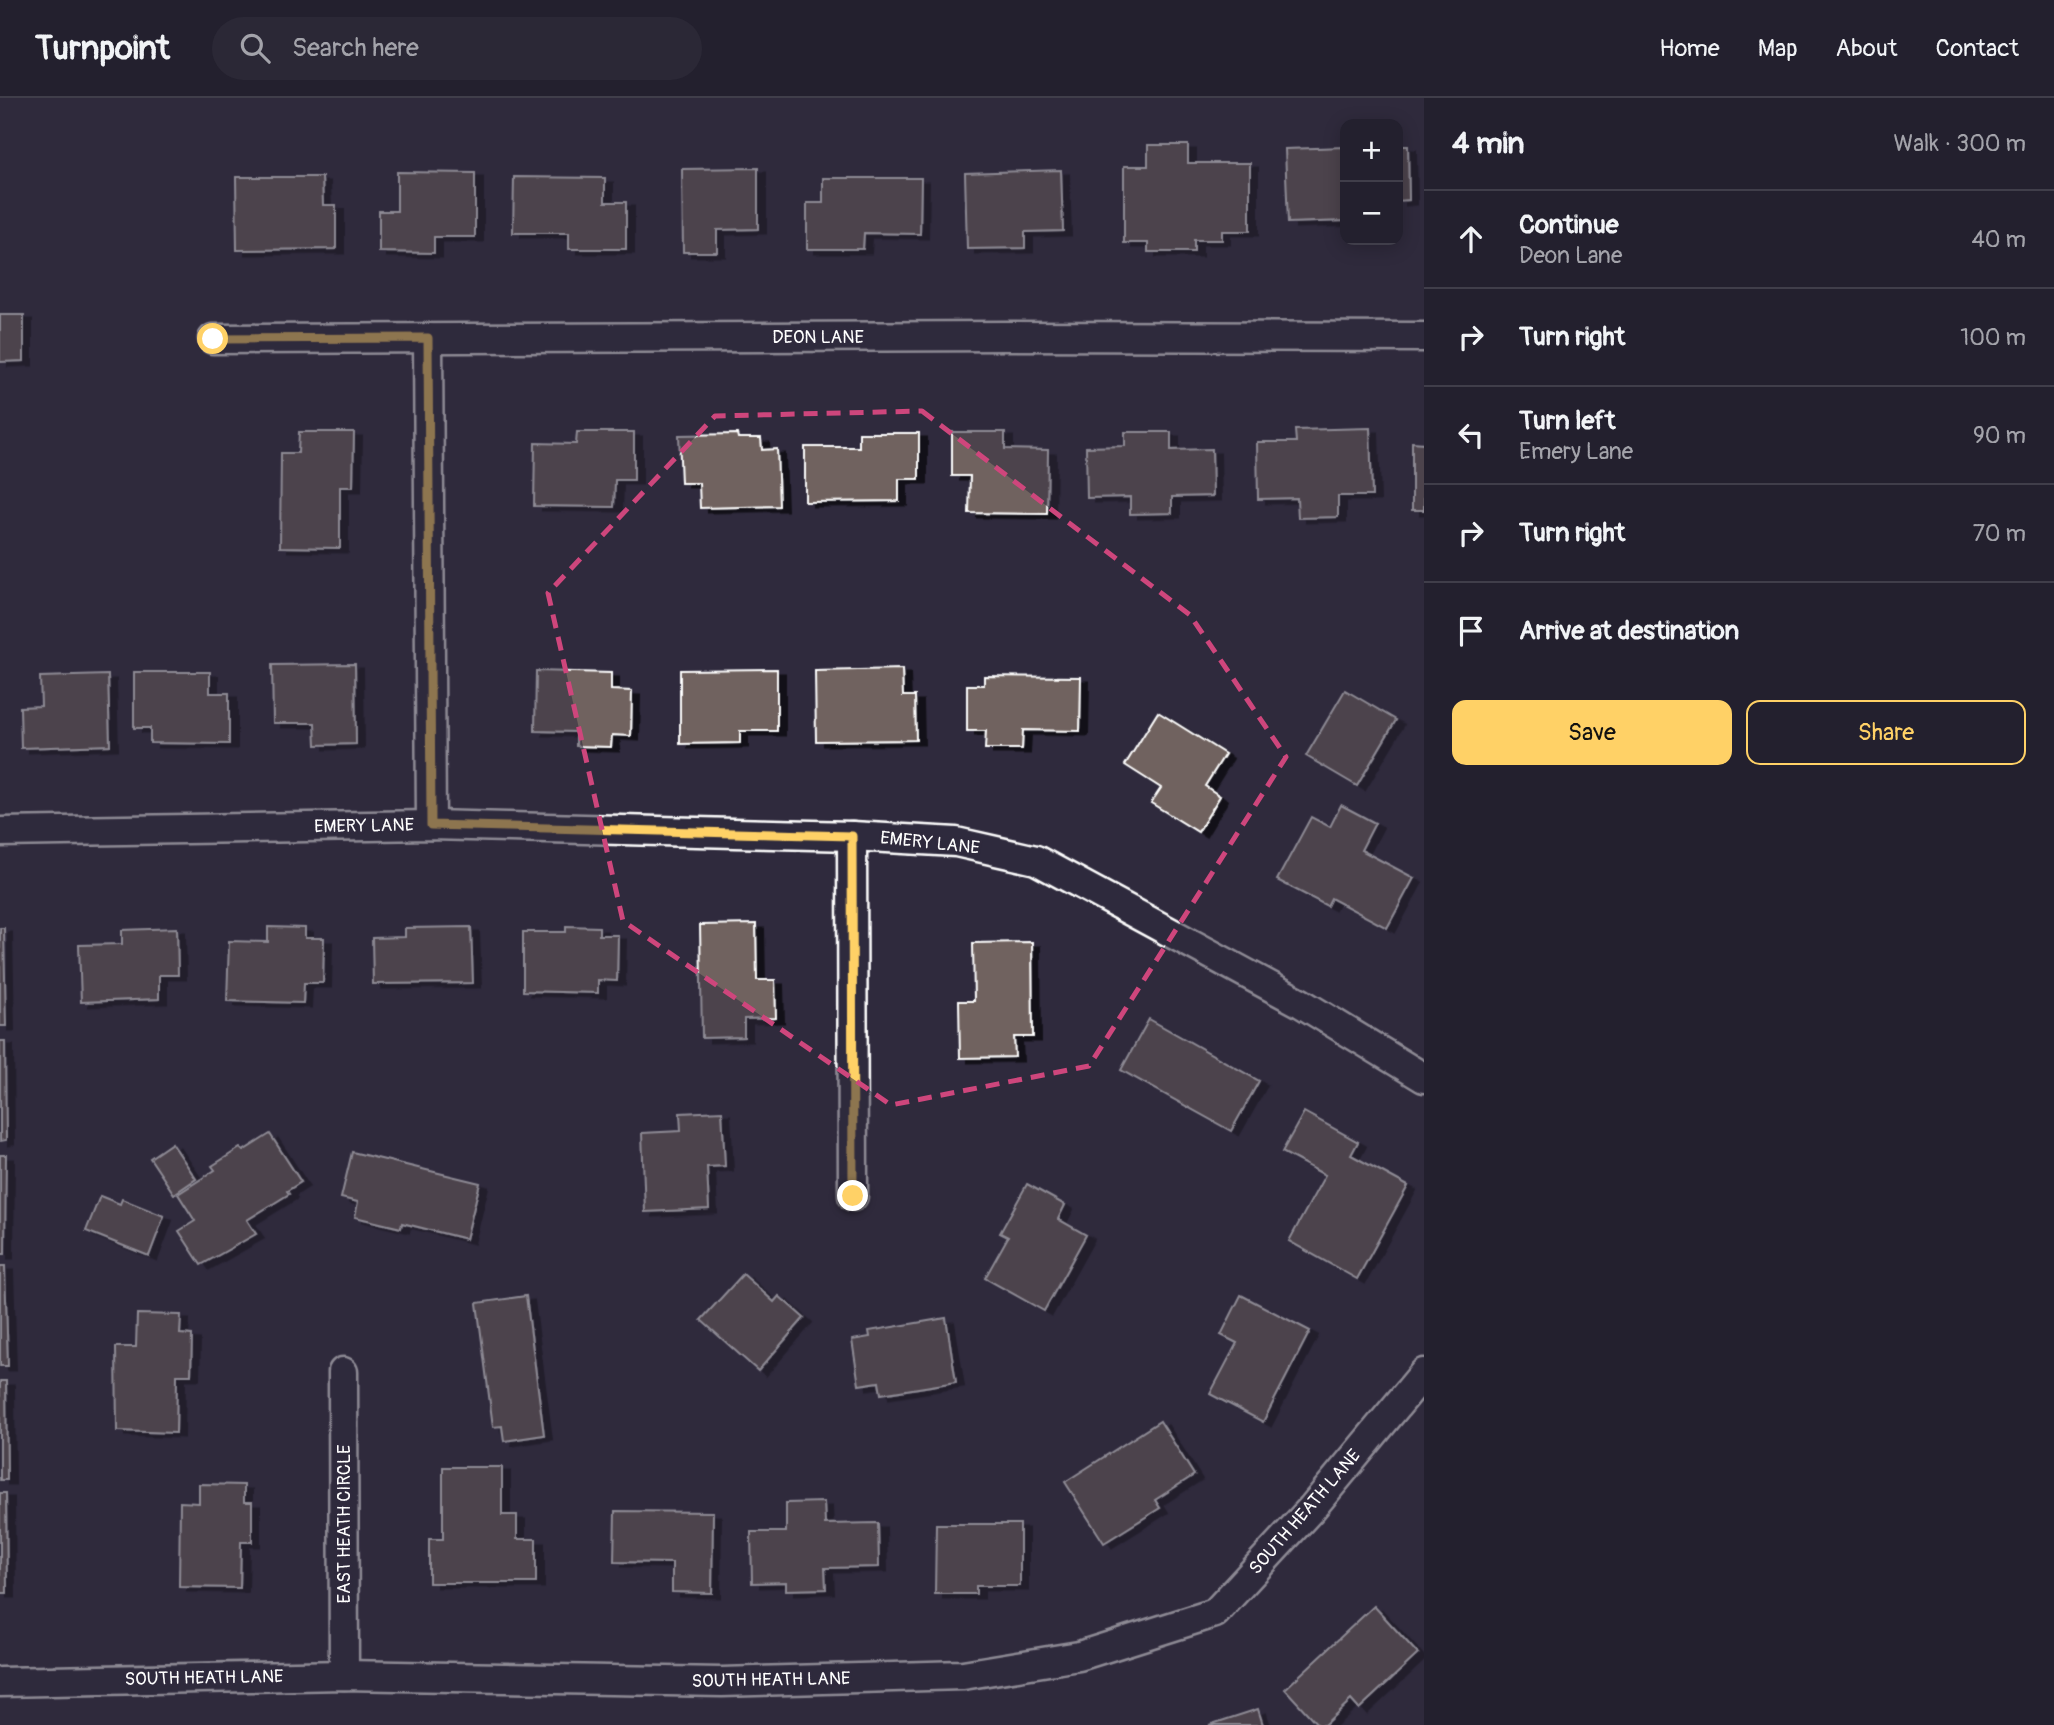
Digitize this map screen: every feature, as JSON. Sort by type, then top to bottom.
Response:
[{"type":"street","name":"DEON LANE","points":[[213,339],[1424,337]]},
{"type":"street","points":[[428,338],[431,825]]},
{"type":"street","name":"EMERY LANE","points":[[0,832],[431,825],[852,836],[956,842],[1036,860],[1301,1003],[1424,1077]]},
{"type":"street","points":[[852,836],[853,1196]]},
{"type":"street","name":"EAST HEATH CIRCLE","points":[[343,1372],[344,1675]]},
{"type":"street","name":"SOUTH HEATH LANE","points":[[0,1682],[344,1675],[736,1682],[963,1675],[1079,1656],[1214,1613],[1312,1508],[1424,1373]]},
{"type":"highlighted area","points":[[922,411],[1190,615],[1286,757],[1089,1066],[891,1105],[623,921],[548,593],[715,416]]},
{"type":"building","points":[[1148,145],[1188,145],[1188,163],[1250,163],[1250,231],[1222,231],[1222,240],[1194,240],[1194,252],[1148,252],[1148,243],[1124,243],[1124,166],[1148,166]]},
{"type":"building","points":[[1403,146],[1408,146],[1409,200],[1403,201]]},
{"type":"building","points":[[1340,147],[1340,221],[1288,223],[1285,149]]},
{"type":"building","points":[[758,168],[758,229],[717,230],[717,252],[683,252],[682,169]]},
{"type":"building","points":[[1061,170],[1063,231],[1025,232],[1025,248],[967,249],[965,173]]},
{"type":"building","points":[[397,172],[475,173],[475,237],[434,237],[434,253],[379,252],[379,211],[397,211]]},
{"type":"building","points":[[236,177],[322,177],[323,205],[336,205],[336,249],[237,250]]},
{"type":"building","points":[[514,177],[605,178],[605,202],[626,202],[626,249],[569,249],[569,233],[513,233]]},
{"type":"building","points":[[823,178],[921,178],[920,234],[864,233],[863,249],[807,249],[807,203],[823,203]]},
{"type":"building","points":[[0,315],[24,315],[24,361],[0,362]]},
{"type":"building","points":[[1370,428],[1372,496],[1338,496],[1338,517],[1298,518],[1297,498],[1258,499],[1257,442],[1296,442],[1295,430]]},
{"type":"building","points":[[299,432],[354,432],[353,487],[340,487],[340,548],[280,547],[281,453],[298,453]]},
{"type":"building","points":[[577,432],[634,432],[634,480],[615,480],[614,507],[534,506],[535,443],[576,444]]},
{"type":"building","points":[[952,432],[1005,432],[1005,449],[1048,450],[1047,514],[969,513],[970,476],[952,476]]},
{"type":"building","points":[[1125,432],[1171,432],[1171,450],[1212,449],[1213,496],[1172,497],[1172,513],[1130,514],[1130,497],[1087,498],[1086,447],[1125,446]]},
{"type":"building","points":[[859,433],[919,433],[919,479],[899,479],[899,501],[805,502],[805,447],[859,447]]},
{"type":"building","points":[[737,434],[738,438],[761,438],[762,450],[777,449],[779,506],[700,508],[699,483],[681,483],[679,435]]},
{"type":"building","points":[[1412,442],[1424,443],[1424,510],[1412,510]]},
{"type":"building","points":[[355,664],[356,744],[316,745],[315,723],[273,723],[272,665]]},
{"type":"building","points":[[777,669],[777,731],[740,731],[740,743],[680,744],[680,670]]},
{"type":"building","points":[[902,669],[903,696],[915,696],[916,740],[816,741],[815,671]]},
{"type":"building","points":[[536,671],[611,673],[611,690],[632,691],[631,736],[612,735],[611,747],[576,746],[576,732],[535,731]]},
{"type":"building","points":[[134,672],[210,672],[210,693],[229,693],[229,744],[150,743],[150,728],[134,728]]},
{"type":"building","points":[[108,675],[110,745],[21,748],[20,707],[41,706],[40,677]]},
{"type":"building","points":[[984,676],[1081,677],[1080,731],[1023,730],[1022,749],[985,749],[986,731],[967,731],[967,685],[984,685]]},
{"type":"building","points":[[1345,690],[1396,720],[1357,786],[1306,756]]},
{"type":"building","points":[[1158,712],[1225,754],[1205,786],[1220,796],[1198,832],[1151,803],[1161,788],[1125,765]]},
{"type":"building","points":[[1341,805],[1375,823],[1361,850],[1414,878],[1387,928],[1331,898],[1327,906],[1277,880],[1311,817],[1330,827]]},
{"type":"building","points":[[756,924],[757,980],[775,980],[776,1018],[744,1019],[744,1037],[702,1038],[700,925]]},
{"type":"building","points":[[566,926],[599,927],[599,935],[618,935],[617,981],[598,980],[598,993],[523,991],[523,932],[566,932]]},
{"type":"building","points":[[268,927],[305,928],[305,938],[324,938],[323,983],[304,983],[303,1003],[227,1001],[229,941],[268,942]]},
{"type":"building","points":[[471,927],[473,983],[373,984],[372,938],[405,937],[405,928]]},
{"type":"building","points":[[0,928],[4,928],[6,1026],[0,1026]]},
{"type":"building","points":[[177,928],[178,975],[159,975],[159,999],[81,1002],[79,945],[122,944],[122,930]]},
{"type":"building","points":[[1032,942],[1033,1037],[1014,1037],[1015,1057],[960,1058],[959,1001],[974,1001],[973,943]]},
{"type":"building","points":[[1149,1019],[1259,1081],[1231,1131],[1121,1070]]},
{"type":"building","points":[[0,1041],[5,1041],[6,1140],[0,1141]]},
{"type":"building","points":[[722,1111],[725,1166],[707,1167],[709,1209],[645,1212],[642,1133],[681,1131],[680,1113]]},
{"type":"building","points":[[1304,1112],[1358,1142],[1351,1155],[1408,1186],[1357,1279],[1289,1241],[1325,1175],[1282,1152]]},
{"type":"building","points":[[270,1134],[301,1182],[287,1191],[289,1194],[247,1220],[256,1234],[201,1265],[179,1231],[195,1221],[178,1194],[215,1170],[212,1166],[240,1148],[243,1151]]},
{"type":"building","points":[[172,1143],[196,1179],[174,1194],[150,1158]]},
{"type":"building","points":[[352,1152],[480,1183],[466,1239],[402,1223],[401,1228],[355,1217],[358,1202],[341,1198]]},
{"type":"building","points":[[0,1155],[6,1155],[5,1254],[0,1254]]},
{"type":"building","points":[[1027,1184],[1065,1205],[1058,1219],[1086,1235],[1044,1311],[985,1278],[1008,1237],[1000,1233]]},
{"type":"building","points":[[100,1196],[120,1204],[122,1199],[164,1216],[149,1256],[86,1231]]},
{"type":"building","points":[[0,1266],[5,1266],[8,1366],[0,1366]]},
{"type":"building","points":[[743,1274],[774,1302],[779,1296],[804,1318],[758,1371],[701,1320]]},
{"type":"building","points":[[1241,1295],[1310,1331],[1263,1422],[1210,1394],[1237,1343],[1221,1335]]},
{"type":"building","points":[[526,1296],[544,1435],[504,1441],[502,1426],[493,1427],[477,1303]]},
{"type":"building","points":[[137,1314],[181,1315],[180,1334],[192,1335],[191,1375],[177,1375],[176,1433],[117,1431],[116,1347],[136,1347]]},
{"type":"building","points":[[946,1318],[956,1382],[881,1394],[879,1382],[859,1385],[852,1340],[870,1337],[869,1331]]},
{"type":"building","points":[[0,1381],[6,1381],[7,1480],[0,1480]]},
{"type":"building","points":[[1160,1421],[1194,1475],[1155,1500],[1160,1508],[1104,1543],[1065,1482]]},
{"type":"building","points":[[443,1467],[502,1467],[502,1515],[517,1515],[517,1539],[536,1539],[536,1583],[429,1583],[429,1539],[443,1539]]},
{"type":"building","points":[[199,1484],[244,1485],[244,1502],[252,1502],[252,1542],[241,1542],[240,1588],[179,1587],[180,1502],[199,1503]]},
{"type":"building","points":[[0,1493],[6,1493],[7,1593],[0,1593]]},
{"type":"building","points":[[824,1502],[825,1524],[878,1523],[879,1567],[825,1568],[826,1589],[786,1590],[786,1582],[752,1583],[751,1532],[786,1532],[786,1503]]},
{"type":"building","points":[[615,1511],[713,1512],[712,1593],[672,1592],[672,1563],[614,1562]]},
{"type":"building","points":[[936,1524],[1020,1524],[1020,1586],[976,1586],[976,1594],[935,1594]]},
{"type":"building","points":[[1374,1606],[1418,1654],[1359,1709],[1351,1700],[1324,1725],[1318,1725],[1285,1689]]},
{"type":"building","points":[[1258,1709],[1263,1725],[1209,1725]]},
{"type":"route","points":[[213,339],[428,338],[431,825],[852,836],[853,1196]]}]
